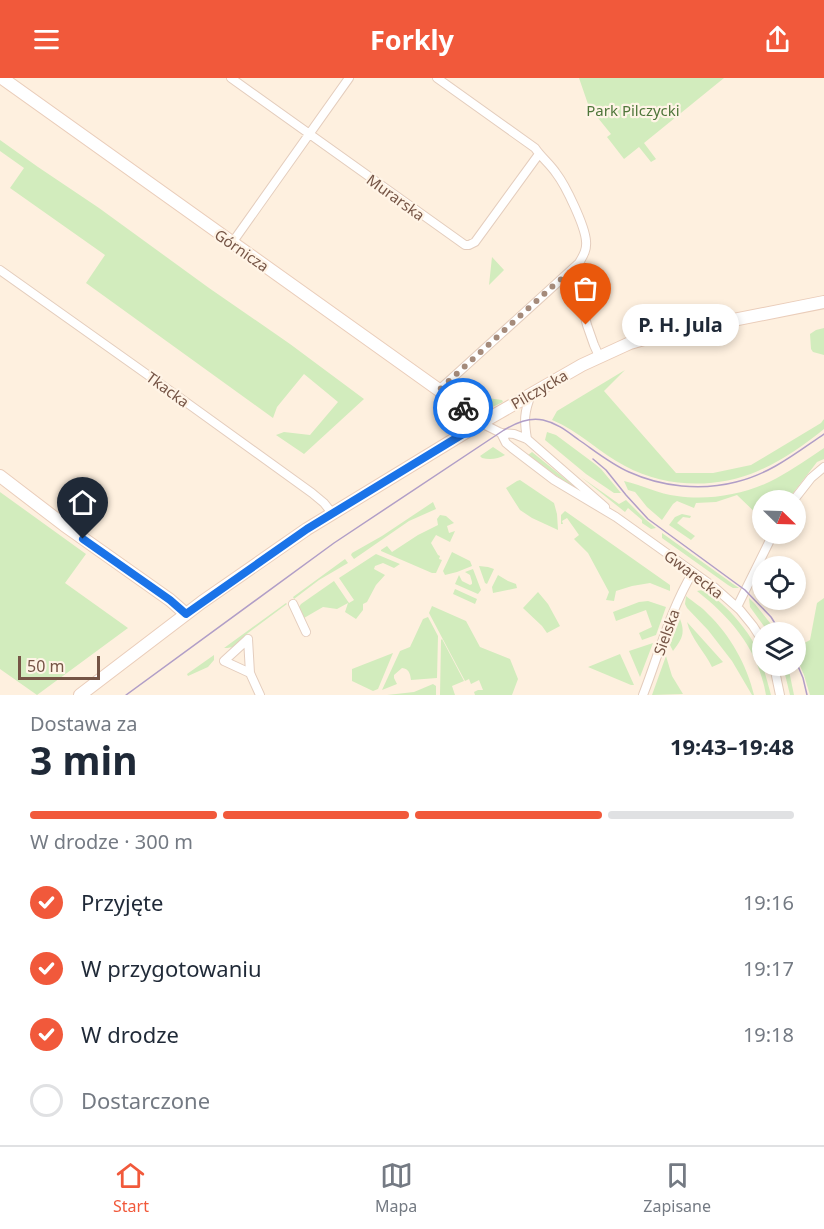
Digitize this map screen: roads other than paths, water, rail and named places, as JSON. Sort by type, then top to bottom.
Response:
[{"type":"street","name":"Górnicza","points":[[2,78],[439,390],[481,423]]},
{"type":"street","name":"Murarska","points":[[231,78],[458,241],[469,245],[476,242],[539,154]]},
{"type":"street","points":[[232,243],[349,78]]},
{"type":"street","points":[[437,78],[535,148],[559,176],[586,240],[586,251],[579,263],[439,390]]},
{"type":"street","name":"Tkacka","points":[[0,270],[239,440],[325,504],[332,513]]},
{"type":"street","points":[[568,274],[577,286],[586,325],[599,356]]},
{"type":"street","name":"Pilczycka","points":[[80,695],[186,614],[307,529],[481,423],[580,366],[630,343],[658,335],[824,302]]},
{"type":"street","points":[[527,439],[524,421],[526,406],[531,395]]},
{"type":"street","name":"Gwarecka","points":[[481,423],[501,434],[514,434],[527,439],[616,517]]},
{"type":"street","name":"Gwarecka","points":[[501,434],[506,443],[555,480],[616,517],[693,572],[737,607],[752,625]]},
{"type":"street","points":[[802,490],[824,467]]},
{"type":"street","points":[[0,476],[186,614]]},
{"type":"street","points":[[737,607],[768,544]]},
{"type":"street","name":"Sielska","points":[[643,695],[675,607],[693,572]]},
{"type":"street","points":[[293,604],[306,632]]},
{"type":"street","points":[[250,673],[260,695]]},
{"type":"street","points":[[776,676],[780,695]]},
{"type":"tram line","points":[[126,695],[334,543],[518,423],[533,419],[548,421],[629,472],[668,484],[695,487],[723,485],[760,474],[824,434]]},
{"type":"tram line","points":[[593,459],[606,470],[648,519],[745,590],[774,622]]},
{"type":"tram line","points":[[802,676],[807,695]]},
{"type":"place","name":"P. H. Jula","points":[[586,325]]},
{"type":"park label","name":"Park Pilczycki","points":[[633,110]]}]
